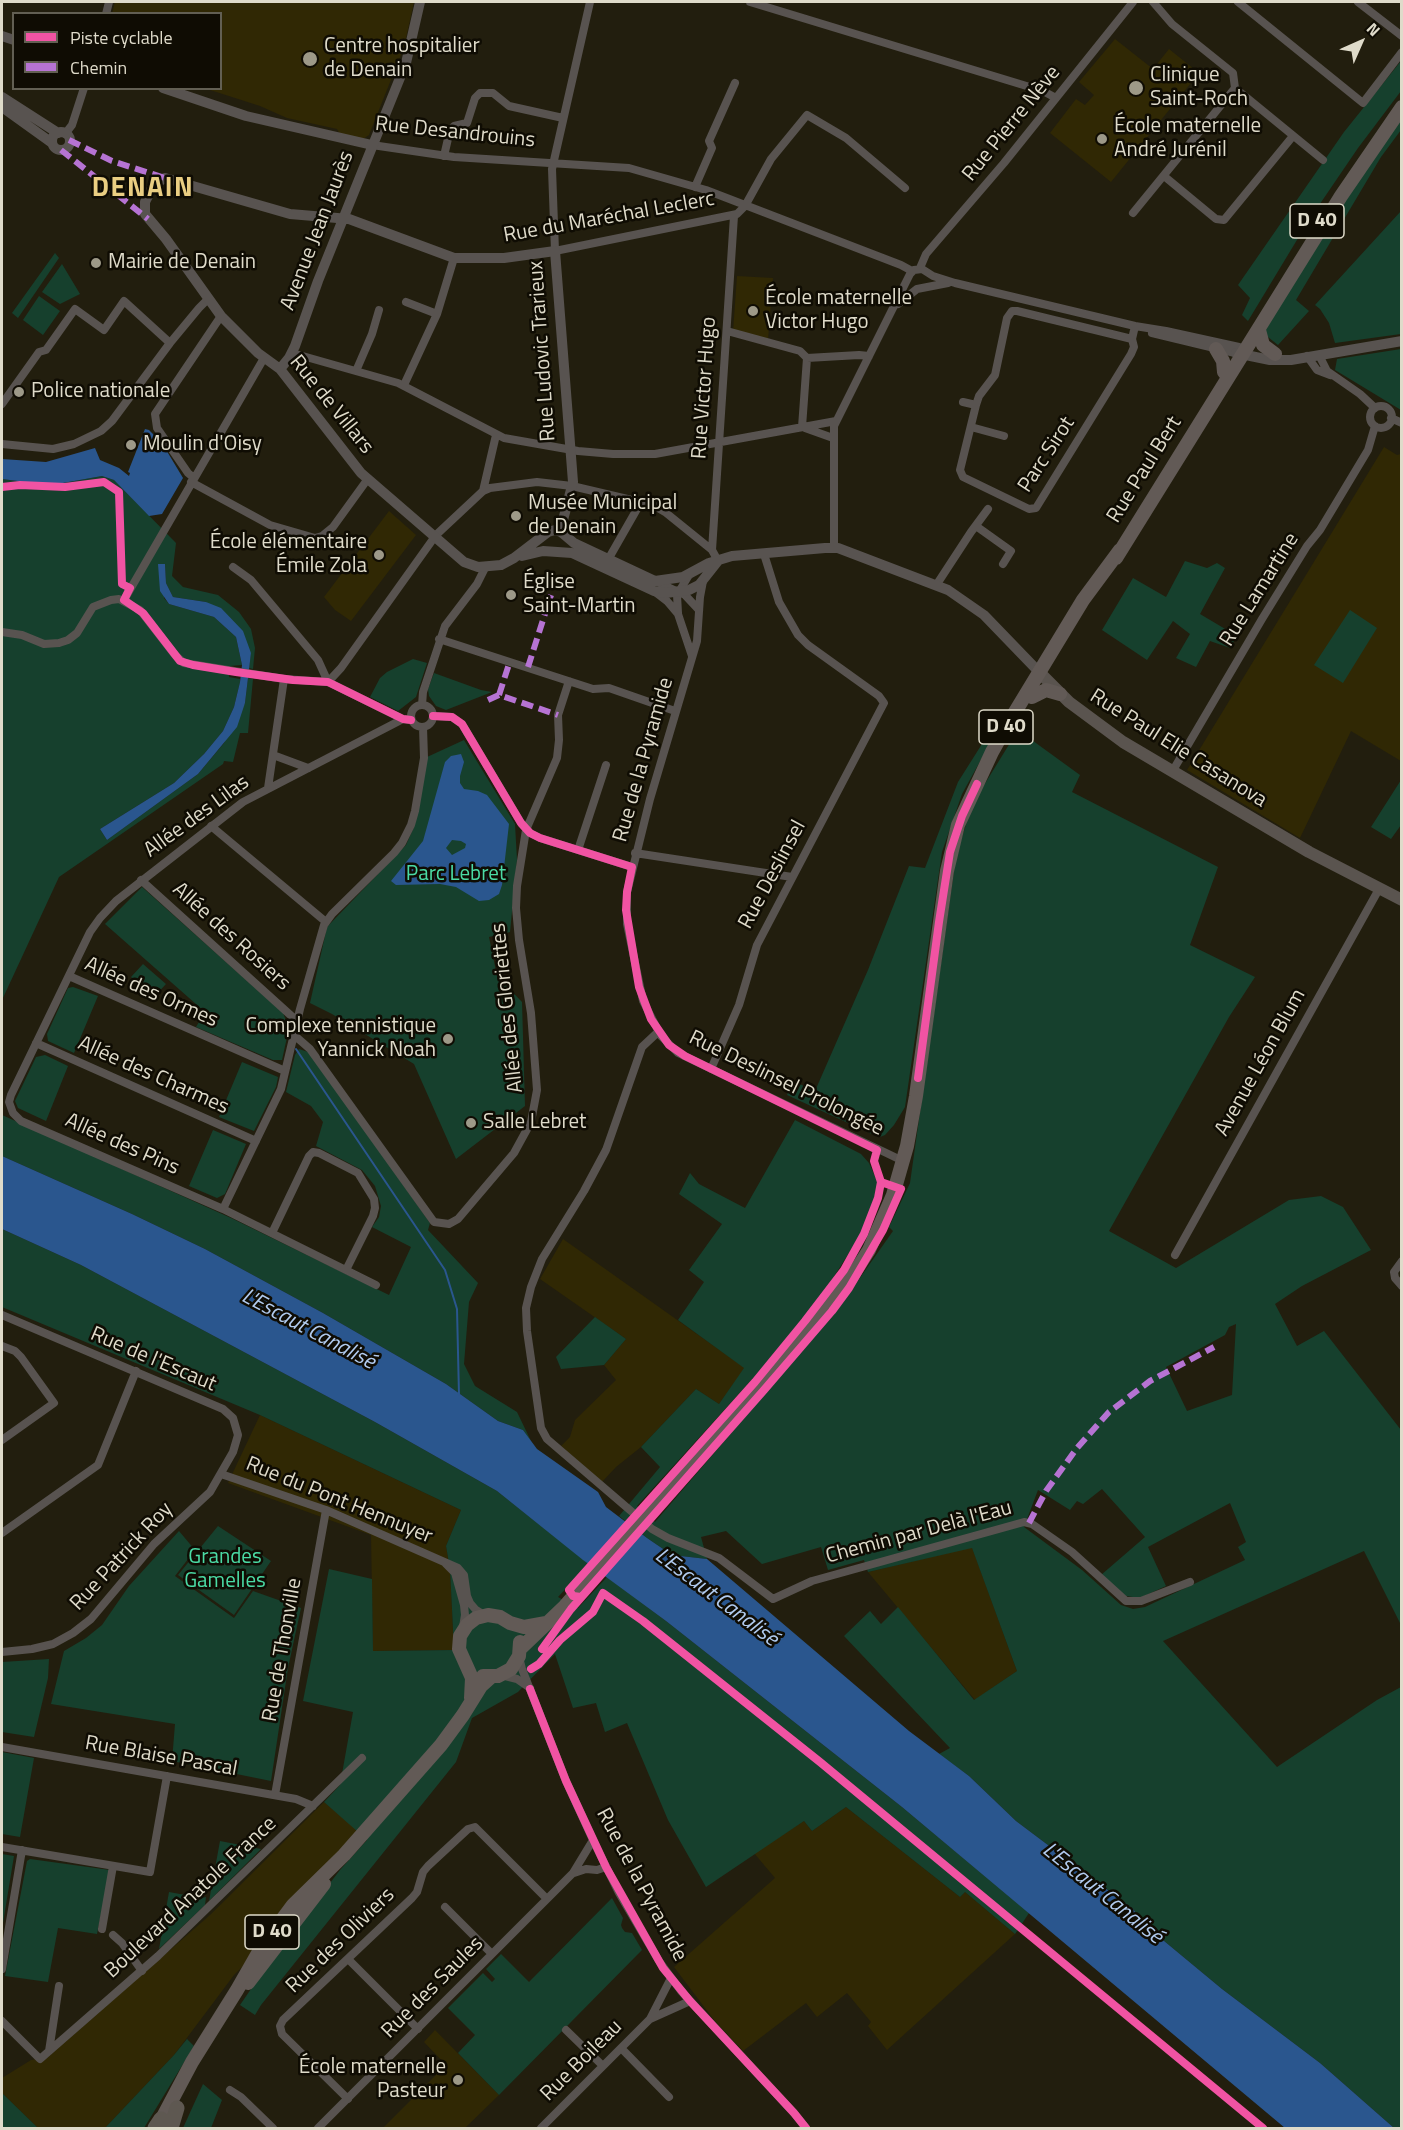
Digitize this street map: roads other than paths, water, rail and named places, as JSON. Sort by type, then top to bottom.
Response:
[{"type":"highway","points":[[162,2127],[177,2108]]},
{"type":"main road","name":"D 40","points":[[1241,351],[1343,180],[1401,101]]},
{"type":"main road","name":"D 40","points":[[1241,351],[1258,330],[1349,183],[1401,106]]},
{"type":"main road","points":[[1258,330],[1263,345],[1275,354]]},
{"type":"main road","points":[[1216,349],[1223,359],[1224,372]]},
{"type":"main road","name":"Rue Paul Bert","points":[[1205,413],[1224,372],[1241,351]]},
{"type":"main road","name":"Rue Paul Bert","points":[[1042,675],[1088,593],[1120,550],[1241,351]]},
{"type":"main road","name":"D 40","points":[[977,784],[1032,698],[1042,675]]},
{"type":"main road","name":"D 40","points":[[520,1653],[580,1589],[773,1370],[851,1278],[873,1242],[893,1195],[918,1078],[949,860],[958,825],[995,745],[1042,675]]},
{"type":"main road","name":"Rue Paul Elie Casanova","points":[[1042,675],[1060,694],[1110,734],[1309,852],[1401,900]]},
{"type":"main road","points":[[1032,698],[1046,690],[1060,694]]},
{"type":"main road","points":[[470,1704],[472,1683],[459,1649],[462,1632],[473,1620],[484,1615],[500,1617],[510,1623],[528,1627],[548,1622]]},
{"type":"main road","points":[[468,1668],[479,1675],[496,1676],[513,1666],[520,1653],[518,1635],[510,1623]]},
{"type":"main road","name":"D 40","points":[[162,2127],[192,2062],[261,1948],[293,1905],[344,1855],[441,1745],[481,1686],[496,1676]]},
{"type":"main road","name":"D 40","points":[[177,2108],[226,2016],[344,1855]]},
{"type":"street","name":"Avenue Jean Jaurès","points":[[280,369],[292,352],[406,63],[420,2]]},
{"type":"street","name":"Rue Ludovic Trarieux","points":[[557,534],[572,486],[551,178],[590,2]]},
{"type":"street","points":[[750,2],[1043,91],[1056,98]]},
{"type":"street","name":"Rue Pierre Nève","points":[[834,548],[836,520],[833,438],[836,421],[892,311],[917,273],[926,254],[1056,98],[1132,2]]},
{"type":"street","points":[[1153,2],[1172,24],[1233,73],[1235,88],[1323,160]]},
{"type":"street","points":[[1238,2],[1363,103],[1401,51]]},
{"type":"street","points":[[1358,2],[1401,36]]},
{"type":"street","points":[[695,187],[712,148],[709,141],[735,83]]},
{"type":"street","points":[[1133,213],[1235,88]]},
{"type":"street","points":[[58,137],[72,125],[83,90]]},
{"type":"street","name":"Rue Desandrouins","points":[[169,90],[246,116],[372,145],[444,156],[629,168],[695,187],[745,206]]},
{"type":"street","points":[[444,156],[451,129],[467,123],[475,98],[480,93],[493,93],[509,105],[563,118]]},
{"type":"street","points":[[2,97],[58,137]]},
{"type":"street","points":[[2,107],[58,137]]},
{"type":"street","points":[[745,206],[768,164],[807,115],[846,138],[905,188]]},
{"type":"street","points":[[1164,176],[1216,219],[1224,220],[1293,136]]},
{"type":"street","name":"Rue du Maréchal Leclerc","points":[[148,219],[144,208],[150,190],[156,182],[165,178],[290,214],[314,218],[344,218],[454,258],[504,258],[555,251],[734,216],[745,206],[917,273],[1135,326],[1166,331],[1274,360],[1296,360],[1401,341]]},
{"type":"street","name":"Rue Victor Hugo","points":[[712,550],[734,216]]},
{"type":"street","name":"Rue de Villars","points":[[148,219],[166,239],[221,316],[264,358],[280,369],[367,480],[464,562],[484,568]]},
{"type":"street","points":[[404,385],[437,314],[454,258]]},
{"type":"street","points":[[917,273],[929,282],[921,288],[910,285],[917,273]]},
{"type":"street","name":"Rue du Maréchal Leclerc","points":[[921,288],[942,283],[955,283]]},
{"type":"street","name":"Rue Pierre Nève","points":[[892,311],[906,297],[921,288]]},
{"type":"street","points":[[2,444],[47,449],[74,444],[104,429],[170,343],[208,299]]},
{"type":"street","points":[[2,404],[39,352],[46,350],[75,309],[104,330],[124,301],[170,343]]},
{"type":"street","points":[[406,302],[437,314]]},
{"type":"street","points":[[356,371],[372,334],[379,310]]},
{"type":"street","name":"Parc Sirot","points":[[1132,339],[1017,311],[1010,313],[995,375],[979,396],[976,405],[960,470],[963,477],[1029,509],[1036,508],[1131,354],[1134,347],[1132,339],[1135,326]]},
{"type":"street","points":[[1072,325],[1076,312]]},
{"type":"street","points":[[221,316],[154,414],[157,428],[193,480],[270,525],[315,538],[322,536],[333,527],[367,480]]},
{"type":"street","name":"Rue du Maréchal Leclerc","points":[[1135,326],[1158,335],[1216,349],[1307,357]]},
{"type":"street","points":[[726,331],[800,351],[807,358],[868,356]]},
{"type":"street","points":[[292,352],[404,385],[496,435],[570,450],[613,454],[655,453],[836,421]]},
{"type":"street","points":[[1319,355],[1324,368],[1375,408],[1385,408],[1390,413],[1390,423],[1385,427],[1376,426],[1370,417],[1375,408]]},
{"type":"street","points":[[1307,357],[1317,370],[1334,376]]},
{"type":"street","points":[[124,600],[264,358]]},
{"type":"street","points":[[802,427],[807,358]]},
{"type":"street","points":[[963,402],[976,405]]},
{"type":"street","points":[[1391,418],[1401,423]]},
{"type":"street","name":"Rue Lamartine","points":[[1172,772],[1301,555],[1318,534],[1368,450],[1376,426]]},
{"type":"street","points":[[802,427],[833,438]]},
{"type":"street","points":[[971,427],[1004,436]]},
{"type":"street","points":[[483,491],[496,435]]},
{"type":"street","points":[[328,682],[434,538],[483,491],[495,487],[526,482],[572,486],[657,507],[712,550],[718,561],[703,580],[689,590],[678,592]]},
{"type":"street","points":[[609,558],[641,502]]},
{"type":"street","points":[[937,584],[970,532],[988,509]]},
{"type":"street","points":[[976,526],[1011,551],[1003,564]]},
{"type":"street","points":[[557,534],[609,558],[655,586]]},
{"type":"street","points":[[554,551],[565,546],[557,534]]},
{"type":"street","points":[[554,551],[544,543],[557,534]]},
{"type":"street","points":[[422,705],[423,692],[448,620],[477,584],[484,568],[501,565],[557,534]]},
{"type":"street","name":"Rue Paul Elie Casanova","points":[[655,586],[689,575],[706,564],[732,556],[834,548],[937,584],[948,590],[984,615],[1042,675]]},
{"type":"street","points":[[514,558],[531,553],[554,551],[579,556],[655,586],[678,592],[689,599],[699,610]]},
{"type":"street","name":"Rue Deslinsel","points":[[711,1069],[739,1005],[757,945],[884,703],[879,696],[808,645],[798,635],[779,602],[764,554]]},
{"type":"street","points":[[233,567],[250,580],[318,660],[328,682]]},
{"type":"street","points":[[678,592],[689,575]]},
{"type":"street","name":"Rue de la Pyramide","points":[[658,1032],[640,994],[630,944],[626,904],[635,853],[697,640],[703,580]]},
{"type":"street","name":"Rue de la Pyramide","points":[[655,586],[678,614]]},
{"type":"street","name":"Rue de la Pyramide","points":[[678,592],[676,605],[692,656]]},
{"type":"street","points":[[2,632],[22,634],[44,644],[59,643],[73,637],[93,608],[111,600],[124,600],[143,613],[180,661],[284,679],[328,682],[407,719],[417,726],[423,727],[430,723],[433,716],[430,708],[422,705],[412,710],[407,719]]},
{"type":"street","points":[[440,639],[596,689],[609,688],[675,711]]},
{"type":"street","points":[[268,788],[284,679]]},
{"type":"street","name":"Allée des Gloriettes","points":[[294,1035],[310,1049],[429,1217],[437,1223],[448,1224],[458,1219],[514,1153],[527,1132],[536,1102],[537,1083],[531,1013],[516,908],[517,886],[526,830],[556,762],[559,746],[558,715],[569,681]]},
{"type":"street","points":[[433,716],[452,717],[462,724],[526,830],[536,837],[632,867]]},
{"type":"street","name":"Allée des Lilas","points":[[11,1110],[9,1102],[11,1095],[69,976],[97,922],[116,901],[237,806],[268,788],[407,719]]},
{"type":"street","points":[[223,1209],[279,1094],[297,1021],[326,922],[394,853],[409,831],[415,812],[424,758],[423,727]]},
{"type":"street","points":[[273,755],[308,768]]},
{"type":"street","points":[[578,850],[606,765]]},
{"type":"street","points":[[211,826],[326,922]]},
{"type":"street","points":[[635,853],[792,877]]},
{"type":"street","name":"Allée des Rosiers","points":[[141,880],[297,1021]]},
{"type":"street","name":"Avenue Léon Blum","points":[[1175,1255],[1379,889]]},
{"type":"street","name":"Allée des Ormes","points":[[69,976],[285,1071]]},
{"type":"street","points":[[644,1514],[550,1442],[541,1428],[528,1340],[526,1308],[542,1259],[606,1150],[642,1047],[658,1032]]},
{"type":"street","name":"Rue Deslinsel Prolongée","points":[[658,1032],[674,1049],[711,1069],[900,1160]]},
{"type":"street","name":"Allée des Charmes","points":[[36,1044],[256,1141]]},
{"type":"street","name":"Allée des Pins","points":[[11,1110],[21,1121],[223,1209],[376,1285]]},
{"type":"street","points":[[273,1233],[309,1156],[315,1152],[319,1153],[358,1173],[374,1199],[373,1216],[346,1270]]},
{"type":"street","points":[[1399,1283],[1394,1272],[1401,1261]]},
{"type":"street","name":"Rue de l'Escaut","points":[[2,1316],[135,1371],[230,1414],[236,1426],[237,1439],[221,1474]]},
{"type":"street","points":[[2,1346],[15,1351],[21,1357],[54,1403],[2,1440]]},
{"type":"street","points":[[2,1533],[98,1465],[135,1371]]},
{"type":"street","name":"Rue du Pont Hennuyer","points":[[221,1474],[326,1510],[458,1568],[463,1572],[468,1600],[476,1610],[484,1615]]},
{"type":"street","name":"Rue Patrick Roy","points":[[2,1652],[24,1651],[45,1646],[79,1629],[96,1613],[153,1544],[207,1496],[221,1474]]},
{"type":"street","name":"Rue de Thonville","points":[[275,1795],[326,1510]]},
{"type":"street","name":"Chemin par Delà l'Eau","points":[[644,1514],[652,1529],[718,1558],[773,1599],[812,1581],[1023,1522],[1032,1524],[1072,1552],[1126,1601],[1141,1602],[1190,1582]]},
{"type":"street","name":"Rue du Pont Hennuyer","points":[[443,1562],[455,1573],[464,1605],[462,1632]]},
{"type":"street","name":"Rue de la Pyramide","points":[[520,1653],[520,1666],[566,1781],[593,1840],[606,1867],[670,1978],[794,2112],[806,2128]]},
{"type":"street","points":[[496,1676],[517,1679],[530,1689]]},
{"type":"street","name":"Rue Blaise Pascal","points":[[2,1747],[275,1795],[301,1800],[314,1806]]},
{"type":"street","name":"Boulevard Anatole France","points":[[2,2020],[40,2059],[142,1971],[362,1758]]},
{"type":"street","points":[[2,1846],[150,1872],[167,1776]]},
{"type":"street","name":"Rue des Oliviers","points":[[348,2099],[282,2034],[280,2026],[283,2020],[412,1898],[428,1866],[468,1829],[478,1828],[547,1899]]},
{"type":"street","name":"Rue des Saules","points":[[318,2128],[573,1873],[593,1840]]},
{"type":"street","points":[[2,1969],[22,1850]]},
{"type":"street","points":[[102,1929],[114,1866]]},
{"type":"street","points":[[573,1873],[606,1867]]},
{"type":"street","points":[[445,1907],[492,1954]]},
{"type":"street","points":[[113,1935],[122,1943],[142,1971]]},
{"type":"street","points":[[348,1959],[418,2029]]},
{"type":"street","name":"Rue Boileau","points":[[541,2128],[650,2019],[670,1978]]},
{"type":"street","points":[[49,2051],[59,1986]]},
{"type":"street","name":"Rue Boileau","points":[[650,2019],[690,2001]]},
{"type":"street","points":[[566,2030],[603,2066]]},
{"type":"street","points":[[621,2048],[669,2097]]},
{"type":"street","points":[[230,2090],[241,2097],[273,2128]]},
{"type":"water","points":[[145,429],[162,443],[183,478],[162,514],[149,516],[114,480],[102,476],[63,483],[33,483],[2,479],[2,459],[46,462],[95,448],[100,460],[119,468],[129,476],[128,472]]},
{"type":"water","points":[[158,564],[165,564],[166,583],[173,597],[206,602],[221,608],[243,631],[251,653],[245,703],[237,727],[198,774],[107,840],[100,829],[174,783],[204,754],[223,731],[234,707],[240,682],[242,665],[236,637],[214,617],[169,604],[160,591]]},
{"type":"water","points":[[461,754],[464,762],[460,783],[464,789],[487,795],[509,824],[502,885],[499,894],[489,900],[479,901],[456,887],[440,884],[396,885],[391,881],[423,841],[445,762],[451,756]],"holes":[[[452,840],[466,844],[465,848],[452,855],[446,848]]]},
{"type":"water","name":"L'Escaut Canalisé","points":[[2,1156],[205,1249],[323,1313],[446,1384],[498,1421],[523,1430],[537,1449],[598,1492],[606,1507],[647,1538],[672,1555],[707,1559],[909,1731],[969,1776],[1016,1821],[1133,1909],[1146,1926],[1222,1989],[1320,2063],[1394,2128],[1285,2128],[902,1807],[497,1491],[375,1422],[81,1265],[2,1229]]},
{"type":"waterway","points":[[296,1049],[445,1270],[457,1309],[459,1395]]},
{"type":"place","name":"Centre hospitalier de Denain","points":[[310,59]]},
{"type":"place","name":"Clinique Saint-Roch","points":[[1136,88]]},
{"type":"place","name":"École maternelle André Jurénil","points":[[1102,139]]},
{"type":"place","name":"Mairie de Denain","points":[[96,263]]},
{"type":"place","name":"École maternelle Victor Hugo","points":[[753,311]]},
{"type":"place","name":"Police nationale","points":[[19,392]]},
{"type":"place","name":"Moulin d'Oisy","points":[[131,445]]},
{"type":"place","name":"Musée Municipal de Denain","points":[[516,516]]},
{"type":"place","name":"École élémentaire Émile Zola","points":[[379,555]]},
{"type":"place","name":"Église Saint-Martin","points":[[511,595]]},
{"type":"place","name":"Complexe tennistique Yannick Noah","points":[[448,1039]]},
{"type":"place","name":"Salle Lebret","points":[[471,1123]]},
{"type":"place","name":"École maternelle Pasteur","points":[[458,2080]]},
{"type":"district","name":"DENAIN","points":[[143,189]]},
{"type":"park label","name":"Parc Lebret","points":[[456,875]]},
{"type":"park label","name":"Grandes Gamelles","points":[[225,1570]]}]
